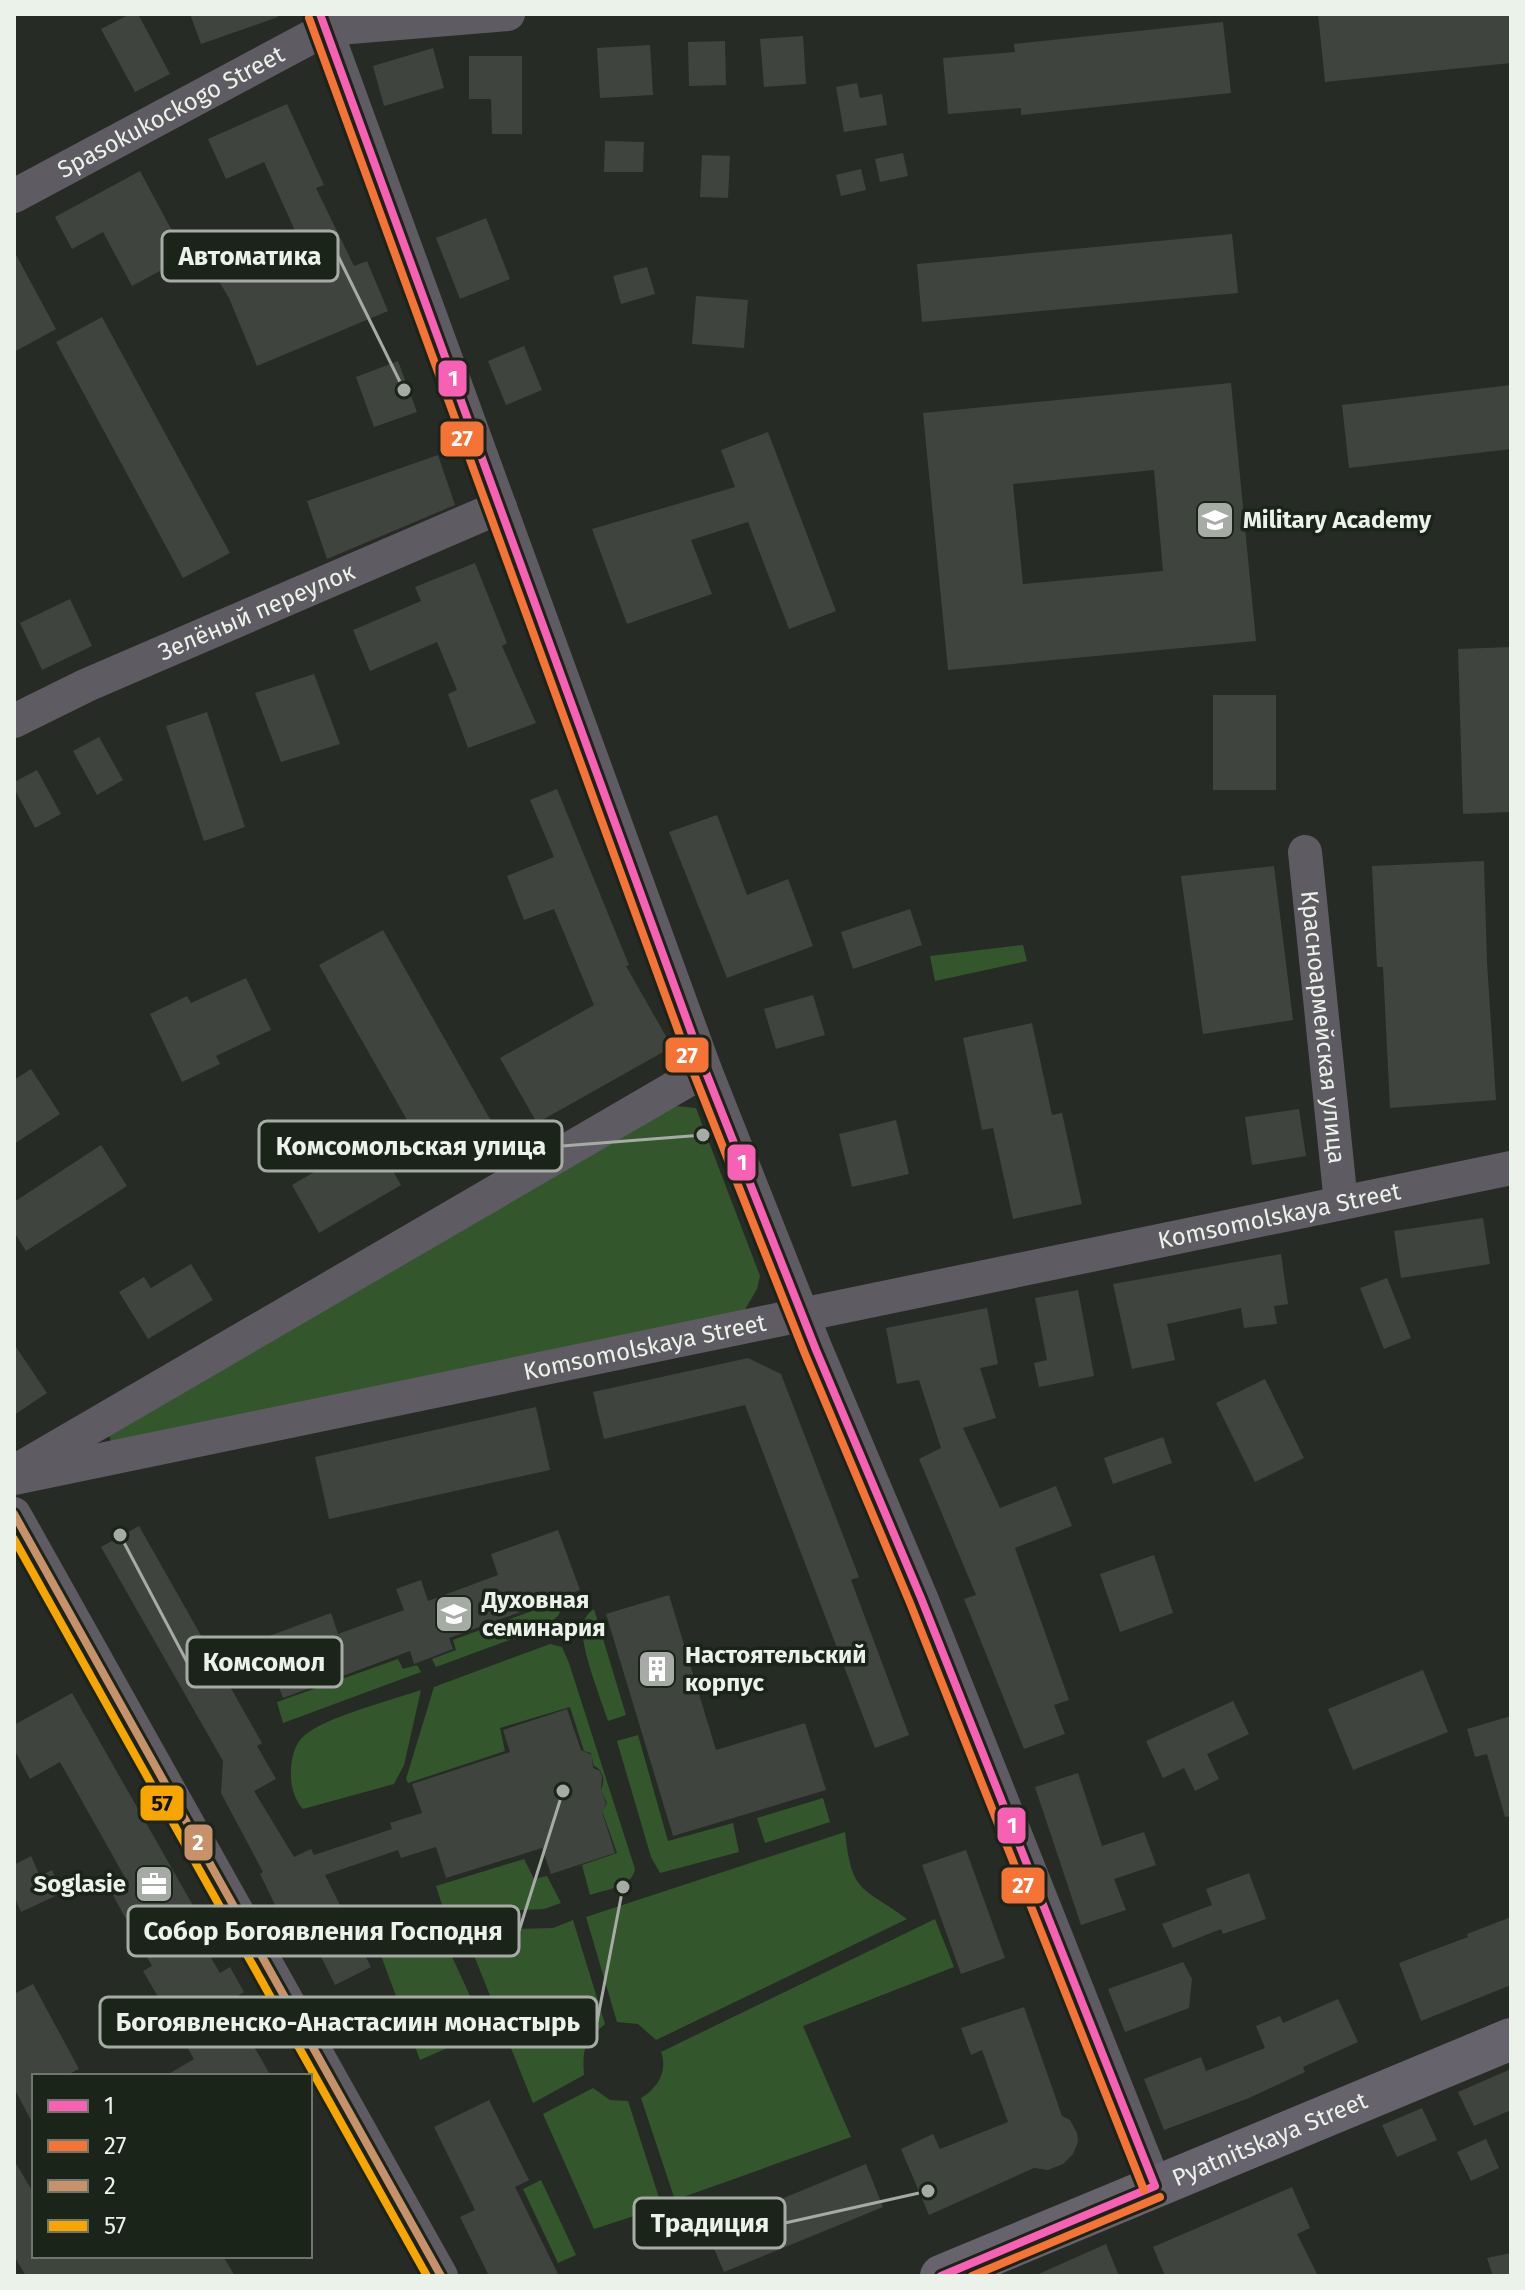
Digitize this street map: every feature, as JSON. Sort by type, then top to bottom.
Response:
[{"type":"main road","name":"Pyatnitskaya Street","points":[[941,2276],[1511,2039]]},
{"type":"street","points":[[508,14],[323,22],[705,1070],[802,1314],[921,1598],[1155,2186]]},
{"type":"street","name":"Spasokukoсkogo Street","points":[[14,196],[323,22]]},
{"type":"street","name":"Зелёный переулок","points":[[14,721],[87,685],[500,507]]},
{"type":"street","name":"Красноармейская улица","points":[[1305,852],[1341,1203]]},
{"type":"street","points":[[14,1472],[705,1070]]},
{"type":"street","name":"Komsomolskaya Street","points":[[14,1478],[1511,1168]]},
{"type":"street","points":[[14,1514],[441,2276]]},
{"type":"green space","points":[[1023,945],[1027,961],[935,981],[930,956]]},
{"type":"green space","points":[[676,1106],[696,1108],[760,1276],[757,1289],[744,1311],[114,1450],[106,1427]]},
{"type":"green space","points":[[567,1598],[558,1616],[545,1627],[436,1667],[432,1659],[456,1650],[453,1640]]},
{"type":"green space","points":[[594,1609],[626,1715],[608,1721],[587,1658],[583,1634],[585,1620]]},
{"type":"green space","points":[[550,1644],[562,1647],[569,1663],[635,1869],[624,1884],[590,1895],[582,1865],[617,1853],[602,1811],[607,1803],[601,1790],[603,1776],[594,1766],[591,1753],[584,1751],[570,1707],[500,1728],[505,1751],[408,1783],[406,1779],[434,1687]]},
{"type":"green space","points":[[398,1659],[403,1669],[417,1665],[421,1672],[283,1723],[277,1702]]},
{"type":"green space","points":[[421,1690],[404,1765],[394,1784],[303,1809],[295,1795],[291,1774],[293,1754],[302,1738],[343,1715]]},
{"type":"green space","points":[[638,1735],[668,1841],[733,1823],[739,1852],[660,1873],[651,1857],[617,1741]]},
{"type":"green space","points":[[823,1798],[830,1822],[765,1843],[757,1818]]},
{"type":"green space","points":[[845,1832],[851,1867],[861,1886],[907,1919],[656,2040],[638,2024],[617,2022],[586,1917]]},
{"type":"green space","points":[[524,1859],[534,1879],[547,1876],[561,1903],[544,1909],[445,1914],[436,1886]]},
{"type":"green space","points":[[935,1919],[954,1967],[803,2026],[851,2137],[675,2200],[641,2098],[660,2078],[663,2066],[661,2052]]},
{"type":"green space","points":[[573,1920],[605,2024],[586,2046],[584,2075],[533,2103],[471,1948],[474,1935],[485,1930],[553,1928]]},
{"type":"green space","points":[[434,1933],[443,1937],[481,2020],[479,2034],[420,2060],[374,1937]]},
{"type":"green space","points":[[593,2088],[610,2100],[628,2101],[662,2207],[594,2229],[543,2114]]},
{"type":"green space","points":[[541,2180],[576,2255],[558,2263],[523,2189]]},
{"type":"building","points":[[130,14],[138,14],[170,74],[135,92],[101,29]]},
{"type":"building","points":[[190,14],[277,14],[278,17],[201,44]]},
{"type":"building","points":[[1318,14],[1511,14],[1511,63],[1325,82]]},
{"type":"building","points":[[1223,22],[1231,93],[1021,115],[1021,108],[948,114],[943,58],[1015,52],[1014,44]]},
{"type":"building","points":[[803,36],[806,84],[764,87],[760,39]]},
{"type":"building","points":[[725,41],[726,85],[689,86],[688,42]]},
{"type":"building","points":[[650,45],[653,95],[600,98],[597,48]]},
{"type":"building","points":[[433,48],[444,88],[384,106],[373,66]]},
{"type":"building","points":[[469,56],[522,56],[522,134],[492,134],[491,99],[469,99]]},
{"type":"building","points":[[857,83],[860,98],[882,94],[887,125],[844,132],[836,87]]},
{"type":"building","points":[[287,104],[324,185],[316,188],[354,266],[367,261],[388,311],[257,366],[229,298],[214,273],[296,233],[264,162],[226,179],[208,139]]},
{"type":"building","points":[[605,141],[644,142],[643,172],[604,172]]},
{"type":"building","points":[[903,153],[908,176],[880,182],[875,159]]},
{"type":"building","points":[[702,155],[730,156],[728,198],[700,197]]},
{"type":"building","points":[[861,169],[866,190],[841,196],[836,175]]},
{"type":"building","points":[[140,171],[186,257],[132,286],[103,232],[72,249],[55,217]]},
{"type":"building","points":[[486,218],[510,279],[460,299],[436,238]]},
{"type":"building","points":[[1232,234],[1238,293],[922,322],[917,264]]},
{"type":"building","points":[[14,251],[56,329],[14,352]]},
{"type":"building","points":[[647,267],[655,294],[621,304],[613,276]]},
{"type":"building","points":[[696,296],[748,300],[744,348],[692,344]]},
{"type":"building","points":[[102,317],[230,553],[183,578],[56,342]]},
{"type":"building","points":[[524,346],[542,390],[506,405],[488,361]]},
{"type":"building","points":[[398,361],[417,412],[374,427],[356,377]]},
{"type":"building","points":[[1231,383],[1256,641],[948,670],[923,413]],"holes":[[[1154,470],[1163,571],[1023,584],[1013,484]]]},
{"type":"building","points":[[1511,385],[1511,449],[1349,468],[1342,405]]},
{"type":"building","points":[[768,432],[836,611],[789,629],[748,522],[691,540],[712,594],[627,624],[592,529],[735,487],[721,450]]},
{"type":"building","points":[[438,455],[455,505],[327,559],[307,501]]},
{"type":"building","points":[[475,563],[507,643],[502,646],[536,723],[468,748],[448,694],[457,690],[437,642],[370,671],[353,630],[421,601],[415,587]]},
{"type":"building","points":[[70,599],[92,646],[42,670],[20,623]]},
{"type":"building","points":[[1511,647],[1511,812],[1463,814],[1458,649]]},
{"type":"building","points":[[314,674],[340,744],[281,762],[255,693]]},
{"type":"building","points":[[1213,695],[1276,695],[1276,790],[1213,790]]},
{"type":"building","points":[[207,712],[245,827],[204,841],[166,726]]},
{"type":"building","points":[[99,737],[123,780],[97,795],[73,751]]},
{"type":"building","points":[[37,770],[61,814],[35,828],[14,788],[14,782]]},
{"type":"building","points":[[557,789],[629,965],[626,966],[672,1047],[537,1123],[500,1058],[594,1005],[554,909],[524,920],[507,876],[554,857],[530,800]]},
{"type":"building","points":[[717,815],[747,895],[788,879],[813,946],[727,978],[669,832]]},
{"type":"building","points":[[1484,861],[1496,1100],[1390,1108],[1383,967],[1377,967],[1372,866]]},
{"type":"building","points":[[1274,866],[1293,1020],[1203,1034],[1181,876]]},
{"type":"building","points":[[910,909],[922,945],[853,969],[841,932]]},
{"type":"building","points":[[383,930],[499,1135],[436,1171],[319,965]]},
{"type":"building","points":[[246,978],[271,1030],[216,1056],[220,1064],[182,1082],[150,1014],[187,996],[191,1003]]},
{"type":"building","points":[[813,995],[825,1035],[776,1049],[764,1009]]},
{"type":"building","points":[[1032,1023],[1052,1115],[1062,1113],[1082,1204],[1013,1219],[993,1128],[982,1130],[963,1038]]},
{"type":"building","points":[[31,1069],[60,1114],[14,1144],[14,1080]]},
{"type":"building","points":[[1299,1109],[1306,1156],[1252,1165],[1245,1117]]},
{"type":"building","points":[[896,1120],[909,1174],[852,1187],[839,1134]]},
{"type":"building","points":[[101,1145],[127,1186],[26,1251],[14,1232],[14,1202]]},
{"type":"building","points":[[379,1147],[401,1185],[319,1233],[292,1185],[333,1161],[338,1171]]},
{"type":"building","points":[[1483,1218],[1490,1264],[1401,1278],[1394,1231]]},
{"type":"building","points":[[1281,1254],[1288,1304],[1274,1306],[1277,1324],[1244,1328],[1241,1308],[1167,1324],[1175,1360],[1132,1369],[1113,1284]]},
{"type":"building","points":[[191,1264],[213,1300],[148,1339],[119,1292],[144,1277],[151,1288]]},
{"type":"building","points":[[1387,1278],[1411,1338],[1384,1349],[1360,1288]]},
{"type":"building","points":[[1078,1290],[1094,1376],[1039,1387],[1034,1363],[1047,1360],[1035,1298]]},
{"type":"building","points":[[987,1308],[998,1364],[980,1368],[996,1418],[963,1428],[1000,1508],[1056,1486],[1072,1526],[1015,1548],[1069,1700],[1054,1705],[1065,1734],[1024,1749],[964,1599],[976,1595],[919,1459],[941,1448],[919,1380],[897,1384],[886,1328]]},
{"type":"building","points":[[14,1344],[47,1393],[14,1415]]},
{"type":"building","points":[[748,1358],[781,1374],[859,1577],[851,1580],[909,1735],[875,1748],[745,1405],[604,1439],[593,1392]]},
{"type":"building","points":[[1265,1379],[1304,1458],[1255,1482],[1216,1403]]},
{"type":"building","points":[[536,1407],[550,1470],[329,1519],[315,1457]]},
{"type":"building","points":[[1163,1437],[1172,1463],[1113,1484],[1104,1458]]},
{"type":"building","points":[[139,1526],[262,1743],[257,1746],[276,1779],[254,1791],[294,1857],[311,1849],[314,1855],[392,1829],[390,1823],[422,1813],[412,1784],[510,1752],[503,1730],[567,1709],[581,1750],[592,1755],[593,1768],[600,1771],[602,1776],[601,1789],[606,1803],[602,1812],[615,1853],[551,1874],[542,1848],[446,1878],[436,1847],[401,1858],[398,1850],[325,1875],[371,1967],[335,1985],[298,1910],[281,1917],[260,1874],[263,1872],[221,1793],[223,1761],[101,1547]]},
{"type":"building","name":"Духовная семинария","points":[[558,1530],[580,1590],[449,1638],[453,1649],[414,1664],[410,1651],[283,1698],[261,1639],[331,1613],[338,1634],[404,1610],[396,1589],[421,1580],[428,1601],[498,1575],[491,1554]]},
{"type":"building","points":[[1154,1555],[1173,1613],[1120,1632],[1100,1574]]},
{"type":"building","name":"Настоятельский корпус","points":[[669,1595],[716,1750],[805,1723],[826,1790],[673,1836],[606,1614]]},
{"type":"building","points":[[1423,1670],[1448,1732],[1353,1770],[1328,1709]]},
{"type":"building","points":[[72,1693],[199,1916],[189,1921],[220,1973],[230,1967],[244,1992],[228,2002],[270,2074],[168,2074],[194,2059],[143,1971],[152,1966],[110,1890],[127,1881],[60,1762],[30,1779],[14,1749],[14,1725]]},
{"type":"building","points":[[1233,1701],[1249,1734],[1207,1754],[1219,1779],[1195,1791],[1184,1768],[1163,1778],[1146,1741]]},
{"type":"building","points":[[1511,1716],[1511,1816],[1505,1817],[1487,1754],[1475,1757],[1467,1729]]},
{"type":"building","points":[[1078,1773],[1102,1846],[1144,1832],[1156,1865],[1114,1879],[1126,1910],[1081,1925],[1035,1787]]},
{"type":"building","points":[[966,1850],[1005,1958],[961,1974],[922,1865]]},
{"type":"building","points":[[31,1856],[40,1876],[52,1870],[62,1893],[21,1912],[14,1896],[14,1865]]},
{"type":"building","points":[[1249,1873],[1266,1919],[1223,1934],[1221,1929],[1173,1948],[1162,1924],[1212,1905],[1206,1889]]},
{"type":"building","points":[[1511,1917],[1511,1985],[1421,2021],[1399,1963]]},
{"type":"building","points":[[1183,1962],[1192,1979],[1189,2008],[1125,2032],[1108,1989]]},
{"type":"building","points":[[33,1984],[79,2069],[69,2074],[32,2074],[32,2122],[14,2088],[14,1994]]},
{"type":"building","points":[[1338,1999],[1358,2042],[1303,2067],[1305,2072],[1249,2098],[1164,2130],[1144,2079],[1201,2057],[1206,2071],[1265,2048],[1256,2026],[1280,2016],[1283,2023]]},
{"type":"building","points":[[1024,2007],[1062,2116],[1070,2120],[1077,2133],[1078,2142],[1073,2154],[1063,2164],[1048,2170],[1034,2168],[929,2215],[901,2149],[933,2134],[940,2149],[1008,2122],[982,2050],[971,2055],[961,2028]]},
{"type":"building","points":[[1511,2069],[1511,2110],[1474,2126],[1458,2092]]},
{"type":"building","points":[[489,2100],[529,2180],[515,2187],[559,2276],[489,2276],[460,2217],[475,2210],[434,2127]]},
{"type":"building","points":[[1422,2108],[1437,2140],[1397,2157],[1382,2125]]},
{"type":"building","points":[[1486,2139],[1499,2168],[1471,2181],[1457,2152]]},
{"type":"building","points":[[14,2160],[32,2191],[32,2258],[224,2258],[235,2276],[26,2276],[14,2256]]},
{"type":"building","points":[[866,2164],[883,2207],[724,2272],[706,2230]]},
{"type":"building","points":[[1292,2187],[1310,2228],[1297,2234],[1318,2276],[1165,2276],[1153,2247]]},
{"type":"building","points":[[1106,2244],[1119,2276],[1034,2276]]},
{"type":"building","points":[[1511,2253],[1511,2276],[1493,2276],[1487,2258]]},
{"type":"transit line","name":"1","points":[[320,14],[705,1070],[816,1350],[921,1598],[1155,2186]]},
{"type":"transit line","name":"27","points":[[309,18],[694,1074],[805,1354],[910,1603],[1144,2190]]},
{"type":"transit line","name":"2","points":[[14,1514],[441,2276]]},
{"type":"transit line","name":"57","points":[[14,1539],[427,2276]]},
{"type":"transit line","name":"1","points":[[941,2276],[1155,2186]]},
{"type":"transit line","name":"27","points":[[972,2276],[1160,2197]]},
{"type":"place","name":"Автоматика","points":[[404,390]]},
{"type":"place","name":"Military Academy","points":[[1215,520]]},
{"type":"place","name":"Комсомольская улица","points":[[703,1135]]},
{"type":"place","name":"Комсомол","points":[[120,1535]]},
{"type":"place","name":"Духовная семинария","points":[[454,1614]]},
{"type":"place","name":"Настоятельский корпус","points":[[657,1669]]},
{"type":"place","name":"Собор Богоявления Господня","points":[[563,1791]]},
{"type":"place","name":"Soglasie","points":[[154,1884]]},
{"type":"place","name":"Богоявленско-Анастасиин монастырь","points":[[623,1887]]},
{"type":"place","name":"Традиция","points":[[928,2191]]}]
